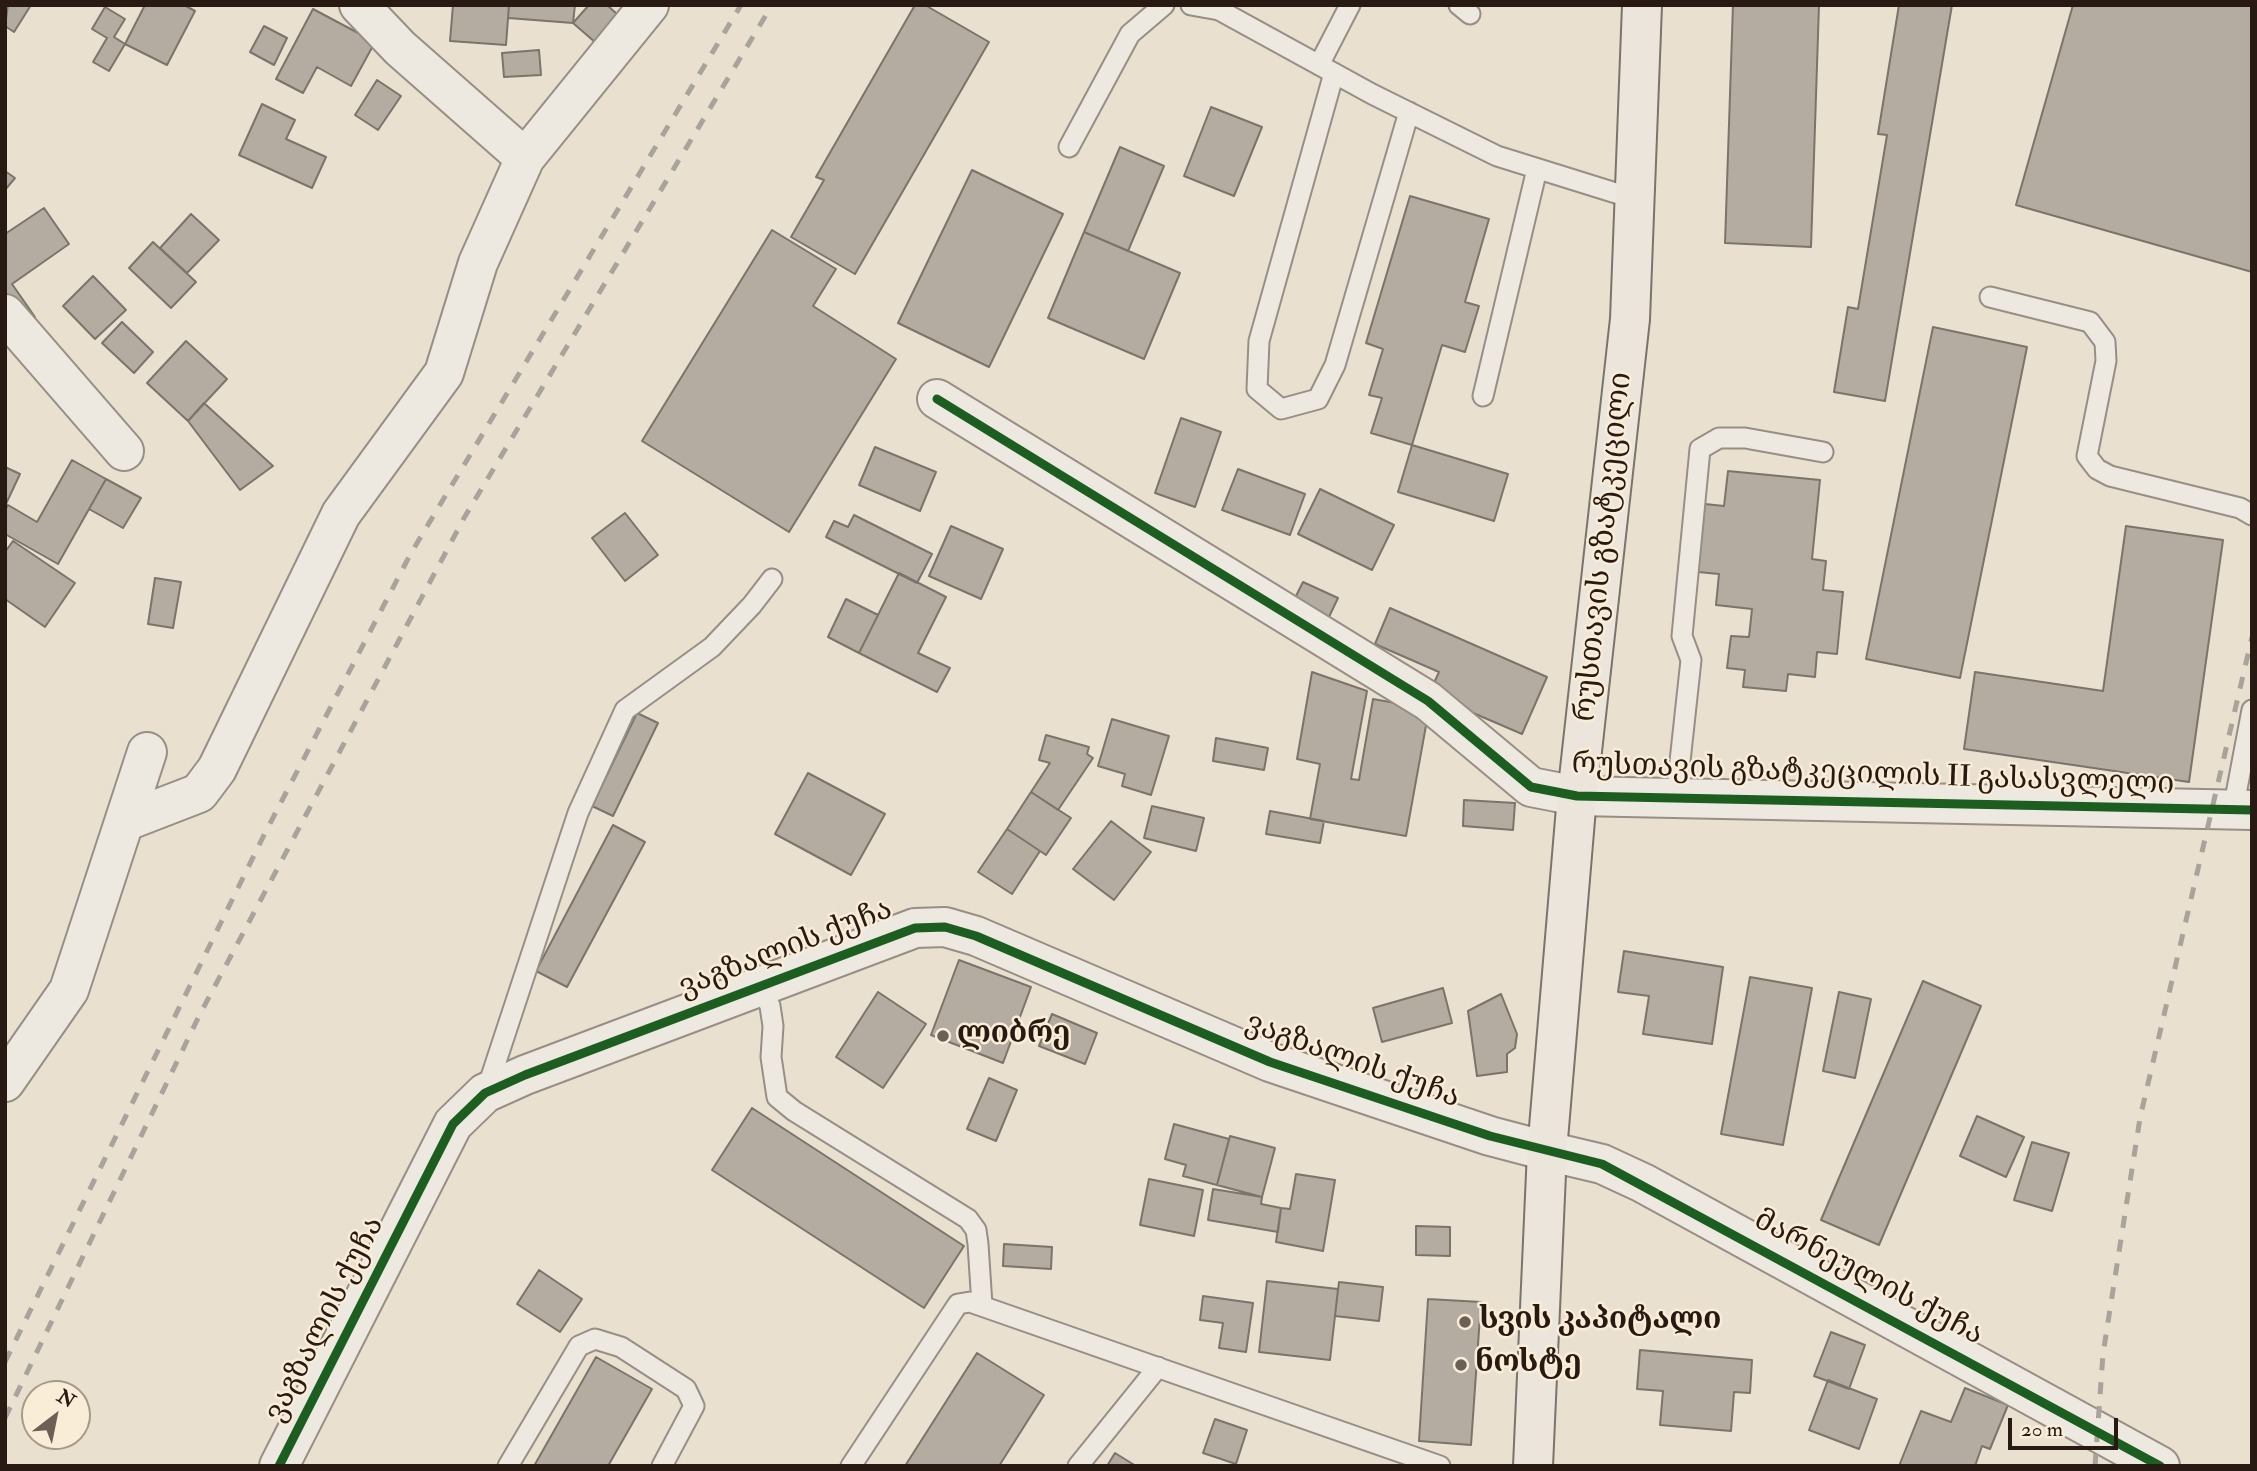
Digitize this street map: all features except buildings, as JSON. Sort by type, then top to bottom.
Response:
[{"type":"highway","name":"რუსთავის გზატკეცილი","points":[[1533,1466],[1547,1151],[1577,796],[1630,319],[1643,5]]},
{"type":"street","points":[[359,5],[400,48],[524,158]]},
{"type":"street","points":[[124,822],[199,793],[217,769],[341,514],[444,373],[478,263],[524,158],[649,5]]},
{"type":"street","points":[[5,314],[124,451]]},
{"type":"street","name":"რუსთავის გზატკეცილის II გასასვლელი","points":[[937,399],[1428,701],[1531,787],[1577,796],[2243,810]]},
{"type":"street","points":[[5,1082],[69,990],[147,752]]},
{"type":"street","name":"ვაგზალის ქუჩა","points":[[279,1466],[453,1124],[485,1093],[525,1074],[915,928],[945,927],[976,936],[1270,1062],[1490,1136],[1547,1151]]},
{"type":"street","name":"მარნეულის ქუჩა","points":[[1547,1151],[1602,1164],[1643,1183],[2160,1466]]},
{"type":"lane","points":[[1069,147],[1130,34],[1164,5]]},
{"type":"lane","points":[[1191,5],[1220,8],[1326,69],[1497,156],[1635,199]]},
{"type":"lane","points":[[1350,5],[1326,69],[1259,341],[1256,389],[1281,410],[1318,400],[1335,365],[1409,112]]},
{"type":"lane","points":[[1483,396],[1537,169]]},
{"type":"lane","points":[[1990,297],[2090,322],[2105,341],[2106,361],[2087,456],[2097,469],[2110,476],[2240,508],[2252,514]]},
{"type":"lane","points":[[1676,798],[1691,660],[1682,636],[1700,449],[1719,438],[1745,438],[1823,452]]},
{"type":"lane","points":[[485,1093],[578,813],[625,710],[712,647],[752,605],[772,579]]},
{"type":"lane","points":[[2243,810],[2252,710]]},
{"type":"lane","points":[[761,986],[770,1006],[773,1026],[771,1057],[777,1097],[794,1111],[968,1219],[975,1230],[978,1244],[982,1305]]},
{"type":"lane","points":[[851,1466],[958,1304],[970,1302],[1440,1466]]},
{"type":"lane","points":[[508,1466],[579,1346],[595,1339],[621,1348],[686,1389],[694,1406],[662,1466]]},
{"type":"lane","points":[[1078,1466],[1158,1367]]},
{"type":"railway","points":[[5,1362],[264,835],[411,553],[741,5]]},
{"type":"railway","points":[[5,1418],[200,1014],[464,518],[772,5]]},
{"type":"railway","points":[[2095,1466],[2103,1354],[2140,1118],[2252,637]]},
{"type":"cycle path","points":[[937,399],[1428,701],[1531,787],[1577,796],[2252,810]]},
{"type":"cycle path","points":[[279,1466],[453,1124],[485,1093],[525,1075],[915,928],[945,927],[976,936],[1270,1062],[1490,1136],[1602,1164],[2160,1466]]},
{"type":"place","name":"ლიბრე","points":[[943,1036]]},
{"type":"place","name":"სვის კაპიტალი","points":[[1465,1322]]},
{"type":"place","name":"ნოსტე","points":[[1461,1365]]}]
